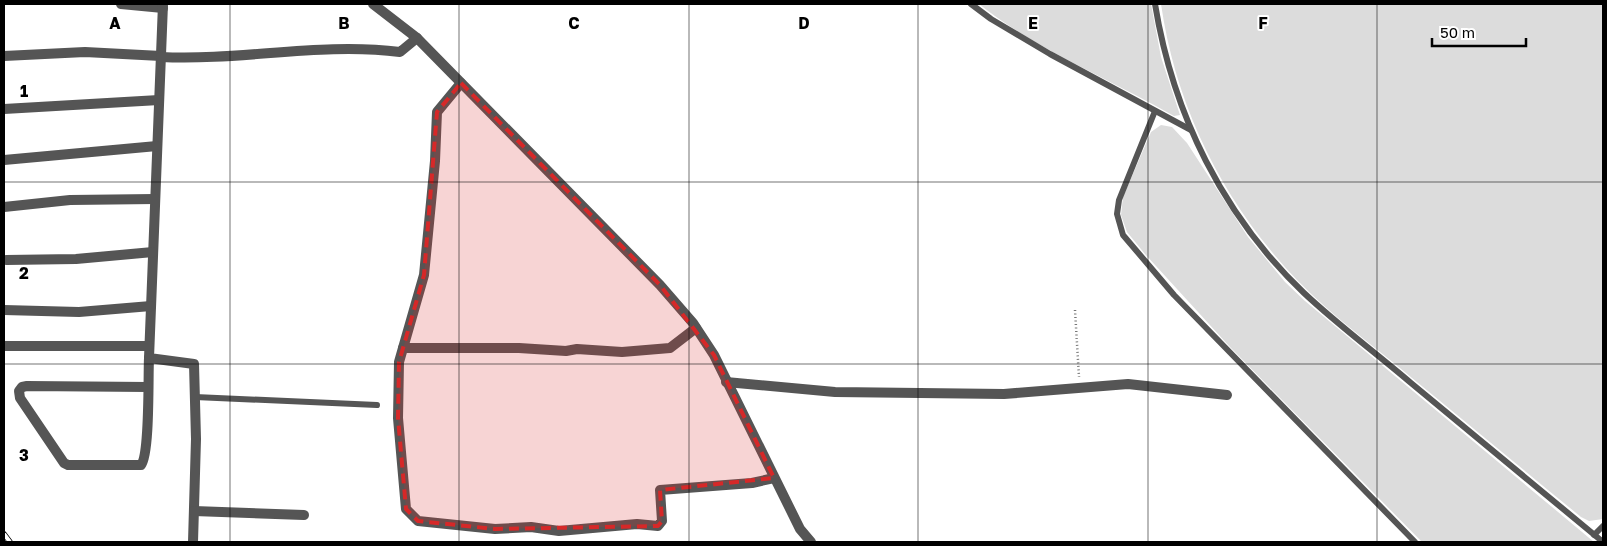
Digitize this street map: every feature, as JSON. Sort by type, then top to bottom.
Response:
[{"type":"street","points":[[120,4],[163,6],[146,457],[141,465],[68,465],[64,462],[20,398],[19,392],[22,387],[27,386],[148,387]]},
{"type":"street","points":[[373,4],[417,38],[660,284],[696,328],[714,355],[800,529],[811,542]]},
{"type":"street","points":[[4,56],[85,52],[228,58],[302,50],[349,48],[400,52],[417,38]]},
{"type":"street","points":[[461,83],[437,112],[436,161],[424,275],[399,362],[398,406],[406,509],[418,521],[495,529],[531,527],[559,531],[637,524],[658,526],[662,521],[660,490],[752,483],[774,478]]},
{"type":"street","points":[[4,109],[159,100]]},
{"type":"street","points":[[4,160],[157,146]]},
{"type":"street","points":[[4,207],[70,200],[155,199]]},
{"type":"street","points":[[6,260],[76,259],[153,252]]},
{"type":"street","points":[[4,310],[79,312],[151,306]]},
{"type":"street","points":[[403,348],[648,351],[670,348],[696,328]]},
{"type":"street","points":[[4,346],[149,346]]},
{"type":"street","points":[[149,358],[194,364],[193,542]]},
{"type":"street","points":[[726,382],[835,392],[1004,394],[1128,384],[1226,395]]},
{"type":"street","points":[[194,511],[304,516]]},
{"type":"lane","points":[[971,4],[991,19],[1050,54],[1191,130]]},
{"type":"lane","points":[[1155,4],[1168,68],[1191,130],[1209,169],[1239,218],[1268,255],[1304,293],[1603,542]]},
{"type":"lane","points":[[1155,111],[1119,200],[1117,214],[1123,235],[1174,295],[1221,345],[1415,542]]},
{"type":"lane","points":[[195,398],[377,405]]},
{"type":"lane","points":[[1594,535],[1603,526]]},
{"type":"path","points":[[1075,310],[1079,388]]},
{"type":"highlighted area","points":[[461,83],[660,285],[714,355],[774,478],[660,490],[662,521],[658,526],[495,529],[418,521],[406,509],[398,418],[399,362],[424,275],[437,112]]},
{"type":"shaded area","points":[[979,4],[1151,4],[1161,57],[1180,115],[1174,116],[1049,50],[1001,21]]},
{"type":"shaded area","points":[[1161,4],[1603,4],[1603,519],[1589,521],[1581,517],[1339,318],[1310,293],[1271,251],[1226,187],[1191,117],[1168,43]]},
{"type":"shaded area","points":[[1161,125],[1172,127],[1187,143],[1248,237],[1285,282],[1305,301],[1594,542],[1422,542],[1230,347],[1127,232],[1121,215],[1123,197],[1151,132]]},
{"type":"railway","points":[[4,534],[10,542]]}]
